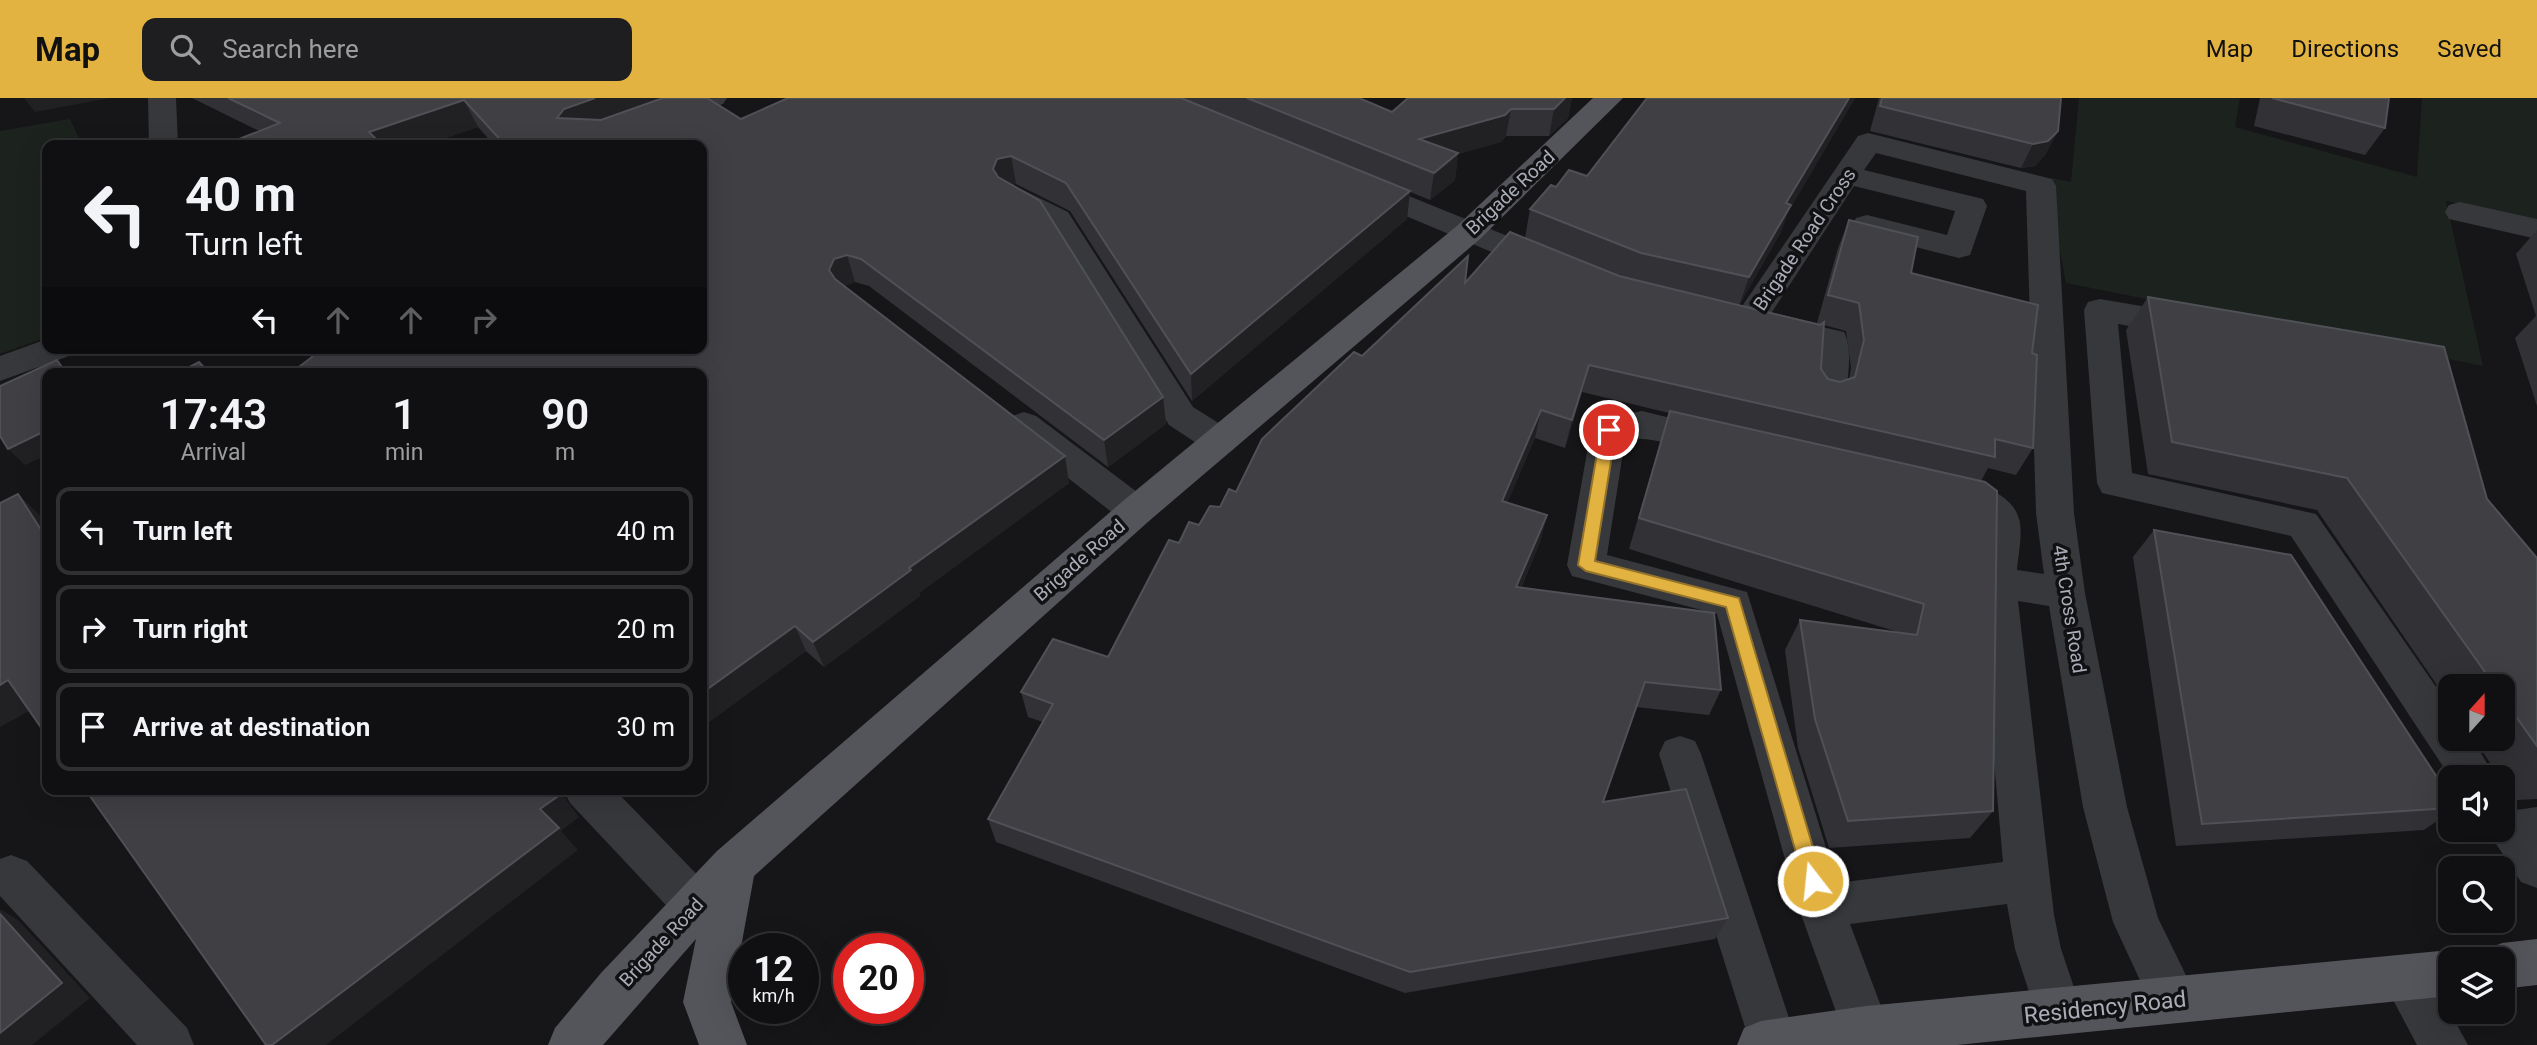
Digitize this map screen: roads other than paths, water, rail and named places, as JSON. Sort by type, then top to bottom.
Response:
[{"type":"main road","name":"Brigade Road","points":[[572,1045],[733,866],[1136,511],[1469,232],[1609,98]]},
{"type":"main road","points":[[723,1045],[707,1002],[733,866]]},
{"type":"main road","points":[[2515,965],[2537,962]]},
{"type":"main road","name":"Residency Road","points":[[1767,1044],[1866,1030],[1965,1033],[2058,1011],[2428,976]]},
{"type":"street","points":[[162,98],[164,140]]},
{"type":"street","points":[[600,140],[708,99]]},
{"type":"street","name":"4th Cross Road","points":[[1853,166],[1868,142],[2042,186],[2055,513],[2066,593],[2105,807],[2136,922],[2174,1000]]},
{"type":"street","points":[[1821,213],[1959,248],[1972,206],[1853,166]]},
{"type":"street","name":"Brigade Road Cross","points":[[1828,395],[1832,340],[1736,318],[1821,213],[1853,166]]},
{"type":"street","points":[[1335,175],[1575,275]]},
{"type":"street","points":[[1015,195],[1057,219],[1181,416],[1220,441]]},
{"type":"street","points":[[2459,212],[2537,229]]},
{"type":"street","points":[[2220,331],[2100,310],[2115,483],[2303,524],[2466,765]]},
{"type":"street","points":[[0,369],[42,354]]},
{"type":"street","points":[[998,404],[1136,511]]},
{"type":"street","points":[[1751,449],[1642,424],[1609,430],[1586,565],[1733,603],[1821,906],[1866,1030]]},
{"type":"street","points":[[1914,487],[1978,500],[2001,518],[1997,582],[2028,880],[2035,934],[2058,1011]]},
{"type":"street","points":[[1997,582],[2066,593]]},
{"type":"street","points":[[1681,754],[1767,1044]]},
{"type":"street","points":[[591,795],[696,905]]},
{"type":"street","points":[[2516,825],[2537,867]]},
{"type":"street","points":[[11,876],[170,1045]]},
{"type":"street","points":[[1821,906],[2028,880]]},
{"type":"street","points":[[2428,976],[2444,1045]]}]
